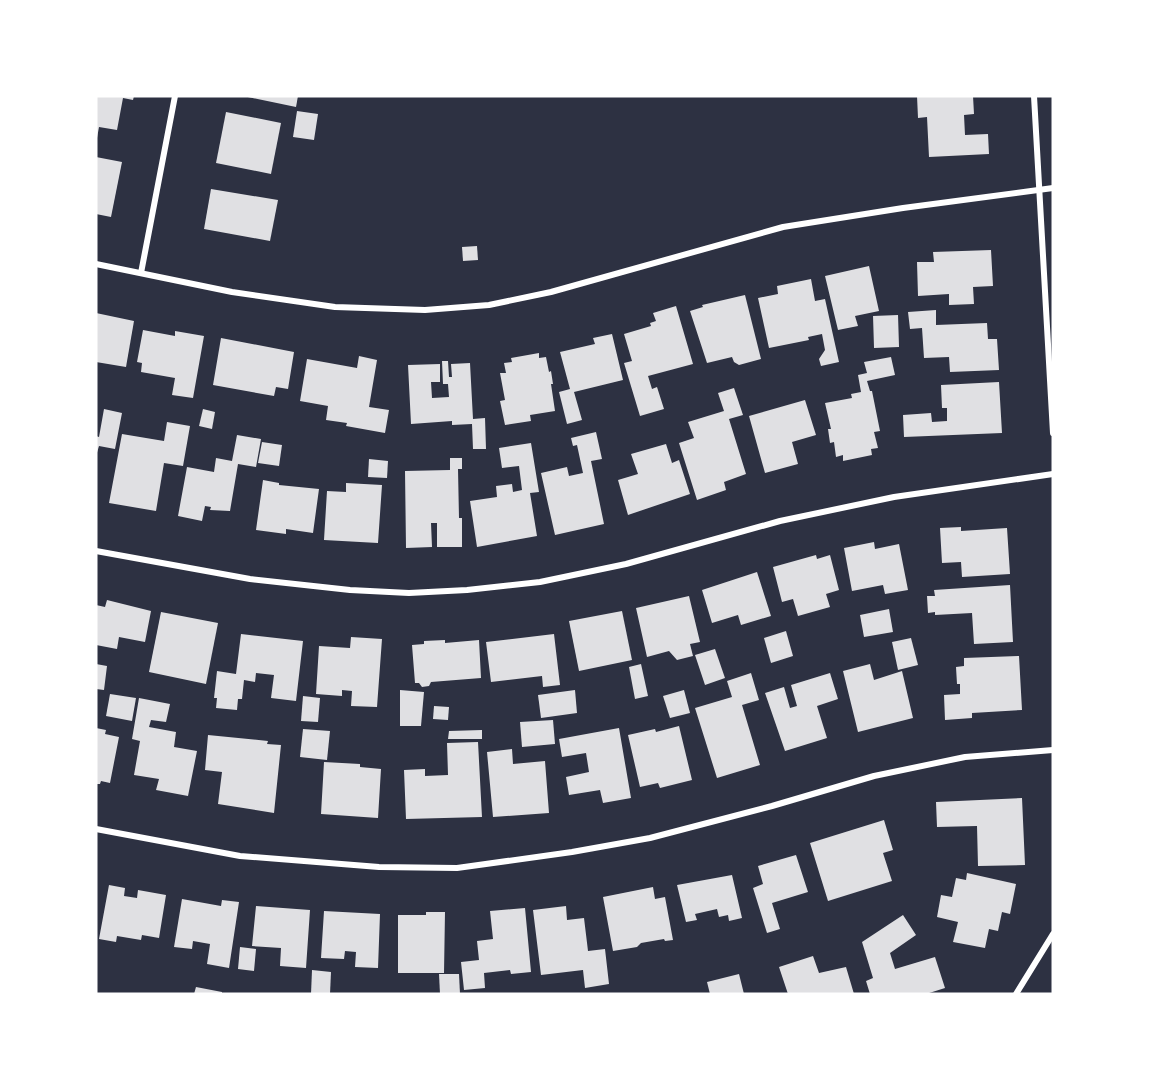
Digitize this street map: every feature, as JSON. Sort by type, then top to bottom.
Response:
[{"type":"street","points":[[141,273],[175,96]]},
{"type":"street","points":[[1034,96],[1053,433]]},
{"type":"street","points":[[96,264],[232,292],[335,307],[425,310],[489,305],[617,275],[783,227],[1053,188]]},
{"type":"street","points":[[96,551],[250,579],[328,588],[409,593],[467,590],[540,582],[626,564],[780,521],[894,497],[1053,474]]},
{"type":"street","points":[[96,829],[240,856],[379,867],[457,868],[572,852],[650,838],[874,776],[954,760],[1053,750]]},
{"type":"street","points":[[1016,994],[1053,934]]},
{"type":"building","points":[[96,96],[134,96],[133,100],[123,98],[117,130],[99,127],[97,138]]},
{"type":"building","points":[[243,96],[298,96],[296,107]]},
{"type":"building","points":[[917,96],[973,96],[974,114],[964,115],[965,135],[988,134],[989,154],[929,157],[927,117],[918,118]]},
{"type":"building","points":[[297,111],[318,114],[314,140],[293,137]]},
{"type":"building","points":[[226,112],[281,123],[271,174],[216,163]]},
{"type":"building","points":[[96,157],[122,162],[111,217],[96,214]]},
{"type":"building","points":[[211,189],[278,200],[270,241],[204,229]]},
{"type":"building","points":[[477,246],[478,260],[463,261],[462,247]]},
{"type":"building","points":[[991,250],[993,286],[973,287],[974,304],[949,305],[949,294],[918,296],[917,262],[934,262],[933,252]]},
{"type":"building","points":[[869,266],[879,311],[855,316],[858,326],[838,330],[825,276]]},
{"type":"building","points":[[811,279],[815,301],[825,299],[839,362],[821,366],[819,359],[825,350],[822,334],[808,337],[809,340],[769,348],[758,298],[778,294],[777,286]]},
{"type":"building","points":[[745,295],[761,359],[739,365],[732,357],[707,363],[690,311],[703,307],[702,305]]},
{"type":"building","points":[[676,306],[693,364],[648,376],[652,389],[657,387],[664,409],[640,416],[624,363],[632,361],[624,334],[651,326],[650,323],[656,321],[653,313]]},
{"type":"building","points":[[936,310],[936,325],[987,323],[988,339],[997,339],[999,370],[950,372],[949,357],[924,358],[922,328],[910,329],[908,312]]},
{"type":"building","points":[[96,313],[134,321],[126,367],[96,362]]},
{"type":"building","points":[[898,315],[899,347],[874,348],[873,316]]},
{"type":"building","points":[[143,330],[175,336],[175,331],[204,336],[193,398],[172,395],[175,378],[141,372],[142,363],[137,362]]},
{"type":"building","points":[[612,334],[623,380],[574,392],[582,420],[567,424],[559,392],[570,389],[560,352],[595,344],[593,338]]},
{"type":"building","points":[[221,338],[294,352],[288,389],[276,387],[274,396],[213,385]]},
{"type":"building","points":[[539,353],[539,358],[546,357],[549,372],[551,371],[555,411],[530,415],[531,421],[505,425],[500,401],[505,400],[500,373],[506,373],[504,363],[512,362],[511,358]]},
{"type":"building","points":[[359,356],[377,360],[369,407],[389,410],[385,433],[326,420],[328,406],[300,401],[307,359],[357,368]]},
{"type":"building","points":[[891,357],[895,375],[867,381],[872,391],[880,431],[874,432],[878,448],[871,449],[872,455],[843,461],[843,455],[836,457],[834,442],[830,443],[828,429],[831,429],[825,403],[852,398],[851,394],[861,392],[858,375],[867,373],[864,362]]},
{"type":"building","points":[[442,361],[448,361],[449,377],[452,377],[451,364],[470,363],[473,419],[485,418],[486,449],[473,449],[472,424],[452,425],[452,421],[411,424],[408,365],[440,364],[440,382],[431,382],[432,398],[449,397],[448,384],[443,384]]},
{"type":"building","points":[[999,382],[1002,433],[904,437],[903,415],[931,413],[932,422],[947,421],[947,408],[942,408],[941,385]]},
{"type":"building","points":[[734,388],[743,415],[729,419],[746,474],[724,482],[726,490],[697,500],[679,443],[694,438],[688,422],[724,411],[718,393]]},
{"type":"building","points":[[805,400],[816,435],[792,442],[798,464],[765,473],[749,416]]},
{"type":"building","points":[[104,409],[122,413],[115,449],[99,446],[96,456],[96,436],[99,437]]},
{"type":"building","points":[[203,409],[215,412],[212,429],[199,426]]},
{"type":"building","points":[[167,422],[190,426],[183,466],[164,463],[156,511],[109,503],[122,434],[164,441]]},
{"type":"building","points":[[596,432],[602,459],[591,461],[604,524],[555,535],[541,473],[567,467],[569,476],[583,473],[577,445],[573,446],[571,438]]},
{"type":"building","points":[[237,435],[261,439],[256,467],[238,464],[230,511],[210,510],[211,507],[205,506],[202,521],[178,516],[187,467],[214,472],[216,458],[232,461]]},
{"type":"building","points":[[262,442],[282,445],[279,466],[258,463]]},
{"type":"building","points":[[531,443],[539,492],[530,493],[537,536],[477,547],[470,501],[497,497],[496,486],[512,484],[513,492],[522,490],[519,466],[502,468],[499,448]]},
{"type":"building","points":[[666,444],[672,463],[679,460],[690,494],[628,515],[618,480],[638,474],[631,454]]},
{"type":"building","points":[[450,458],[462,458],[462,469],[458,469],[462,547],[437,547],[437,523],[431,523],[432,547],[406,548],[405,471],[450,470]]},
{"type":"building","points":[[369,459],[388,461],[387,478],[368,477]]},
{"type":"building","points":[[263,480],[279,483],[279,485],[319,489],[313,533],[286,529],[286,534],[256,530]]},
{"type":"building","points":[[346,483],[382,485],[378,543],[324,540],[327,491],[346,492]]},
{"type":"building","points":[[961,527],[961,531],[1007,528],[1010,574],[962,577],[961,562],[942,563],[940,528]]},
{"type":"building","points":[[874,542],[875,549],[899,544],[908,590],[885,594],[883,585],[852,591],[844,548]]},
{"type":"building","points":[[816,555],[817,559],[830,555],[839,590],[826,594],[830,607],[798,616],[793,599],[782,602],[773,567]]},
{"type":"building","points":[[757,572],[771,616],[741,625],[738,615],[712,623],[702,590]]},
{"type":"building","points":[[1010,585],[1013,642],[974,644],[972,613],[935,615],[935,612],[928,613],[927,596],[935,596],[934,590]]},
{"type":"building","points":[[689,596],[700,642],[690,644],[693,656],[677,660],[669,651],[647,657],[636,608]]},
{"type":"building","points":[[107,600],[151,611],[145,642],[119,637],[117,649],[96,645],[96,605],[105,607]]},
{"type":"building","points":[[889,609],[893,632],[864,637],[860,615]]},
{"type":"building","points":[[622,611],[632,660],[579,671],[569,621]]},
{"type":"building","points":[[161,612],[218,623],[206,684],[149,672]]},
{"type":"building","points":[[786,631],[793,656],[771,663],[764,638]]},
{"type":"building","points":[[241,634],[303,641],[296,701],[271,698],[274,675],[256,673],[255,682],[244,680],[242,699],[238,699],[237,710],[216,708],[217,698],[214,698],[217,671],[236,674]]},
{"type":"building","points":[[554,634],[560,685],[543,687],[542,676],[491,682],[486,642]]},
{"type":"building","points":[[351,637],[382,639],[377,707],[351,706],[352,691],[342,690],[342,696],[316,694],[319,646],[350,648]]},
{"type":"building","points":[[911,638],[918,665],[898,670],[892,642]]},
{"type":"building","points":[[445,640],[445,643],[479,640],[481,678],[431,682],[429,686],[422,687],[419,683],[415,683],[412,645],[424,644],[424,641]]},
{"type":"building","points":[[715,649],[725,678],[705,685],[695,655]]},
{"type":"building","points":[[1019,656],[1022,710],[972,713],[972,718],[945,720],[944,695],[960,694],[956,667],[964,666],[964,658]]},
{"type":"building","points":[[96,664],[107,666],[104,690],[96,689]]},
{"type":"building","points":[[641,664],[648,696],[635,699],[629,667]]},
{"type":"building","points":[[870,664],[874,680],[902,671],[913,718],[858,732],[843,671]]},
{"type":"building","points":[[751,673],[759,700],[742,705],[760,765],[717,778],[695,708],[732,697],[727,681]]},
{"type":"building","points":[[830,673],[838,699],[817,706],[827,738],[785,751],[765,693],[784,687],[790,708],[797,706],[791,685]]},
{"type":"building","points":[[400,690],[424,692],[421,726],[400,726]]},
{"type":"building","points":[[575,690],[577,713],[541,718],[538,695]]},
{"type":"building","points":[[684,690],[690,713],[670,718],[663,696]]},
{"type":"building","points":[[110,694],[136,698],[132,721],[106,716]]},
{"type":"building","points":[[303,696],[320,698],[318,722],[301,721]]},
{"type":"building","points":[[139,698],[170,704],[166,722],[151,720],[149,727],[176,732],[174,747],[197,751],[188,796],[156,790],[159,779],[134,775],[140,741],[132,739]]},
{"type":"building","points":[[434,706],[449,707],[448,720],[433,719]]},
{"type":"building","points":[[553,720],[555,744],[522,747],[520,722]]},
{"type":"building","points":[[679,726],[692,780],[660,788],[658,783],[640,787],[628,735],[655,729],[656,732]]},
{"type":"building","points":[[96,728],[106,730],[105,734],[119,737],[110,783],[101,781],[100,784],[96,784]]},
{"type":"building","points":[[619,728],[631,798],[603,803],[600,790],[569,795],[566,777],[589,772],[586,753],[562,757],[559,739]]},
{"type":"building","points":[[303,729],[330,731],[327,760],[300,757]]},
{"type":"building","points":[[482,730],[482,739],[448,739],[449,731]]},
{"type":"building","points":[[208,735],[268,741],[267,744],[281,745],[274,813],[218,804],[222,772],[205,770]]},
{"type":"building","points":[[478,742],[482,817],[406,819],[404,770],[425,769],[425,776],[448,775],[447,743]]},
{"type":"building","points":[[512,749],[513,764],[545,761],[549,813],[493,817],[487,752]]},
{"type":"building","points":[[324,762],[360,764],[360,767],[381,769],[378,818],[321,814]]},
{"type":"building","points":[[1022,798],[1025,865],[978,866],[977,826],[937,827],[936,802]]},
{"type":"building","points":[[884,820],[893,850],[883,853],[892,881],[828,901],[810,843]]},
{"type":"building","points":[[796,855],[808,892],[772,903],[780,929],[767,933],[753,888],[763,884],[758,866]]},
{"type":"building","points":[[967,873],[1016,884],[1010,914],[1002,912],[998,931],[989,929],[985,948],[953,942],[958,922],[937,917],[941,895],[952,897],[956,878],[966,880]]},
{"type":"building","points":[[732,875],[742,918],[729,921],[728,915],[719,917],[717,909],[695,914],[697,920],[686,922],[677,885]]},
{"type":"building","points":[[109,885],[125,888],[124,896],[137,898],[138,890],[166,895],[159,938],[142,935],[141,940],[117,936],[116,942],[99,939]]},
{"type":"building","points":[[653,887],[655,899],[665,897],[673,940],[665,941],[664,939],[641,943],[637,947],[613,951],[603,897]]},
{"type":"building","points":[[182,899],[221,906],[222,900],[239,902],[229,968],[207,964],[210,944],[193,941],[192,949],[174,947]]},
{"type":"building","points":[[256,906],[310,910],[306,968],[280,966],[281,948],[252,946]]},
{"type":"building","points":[[566,906],[567,920],[584,918],[588,951],[605,949],[609,984],[585,988],[583,970],[541,975],[533,910]]},
{"type":"building","points":[[525,908],[531,972],[511,974],[510,970],[484,973],[485,988],[464,990],[461,962],[479,960],[477,941],[493,939],[490,911]]},
{"type":"building","points":[[324,911],[380,914],[378,968],[355,967],[356,952],[345,951],[344,959],[321,958]]},
{"type":"building","points":[[426,912],[445,912],[444,973],[398,973],[398,915],[426,915]]},
{"type":"building","points":[[903,915],[916,935],[890,953],[895,969],[935,957],[945,988],[926,994],[870,994],[866,981],[873,978],[862,942]]},
{"type":"building","points":[[240,947],[256,949],[254,971],[238,969]]},
{"type":"building","points":[[813,956],[819,973],[846,967],[854,994],[788,994],[779,967]]},
{"type":"building","points":[[312,970],[331,972],[330,994],[311,994]]},
{"type":"building","points":[[439,974],[459,974],[460,994],[440,994]]},
{"type":"building","points":[[739,974],[744,994],[710,994],[707,982]]},
{"type":"building","points":[[196,987],[222,992],[222,994],[194,994]]}]
